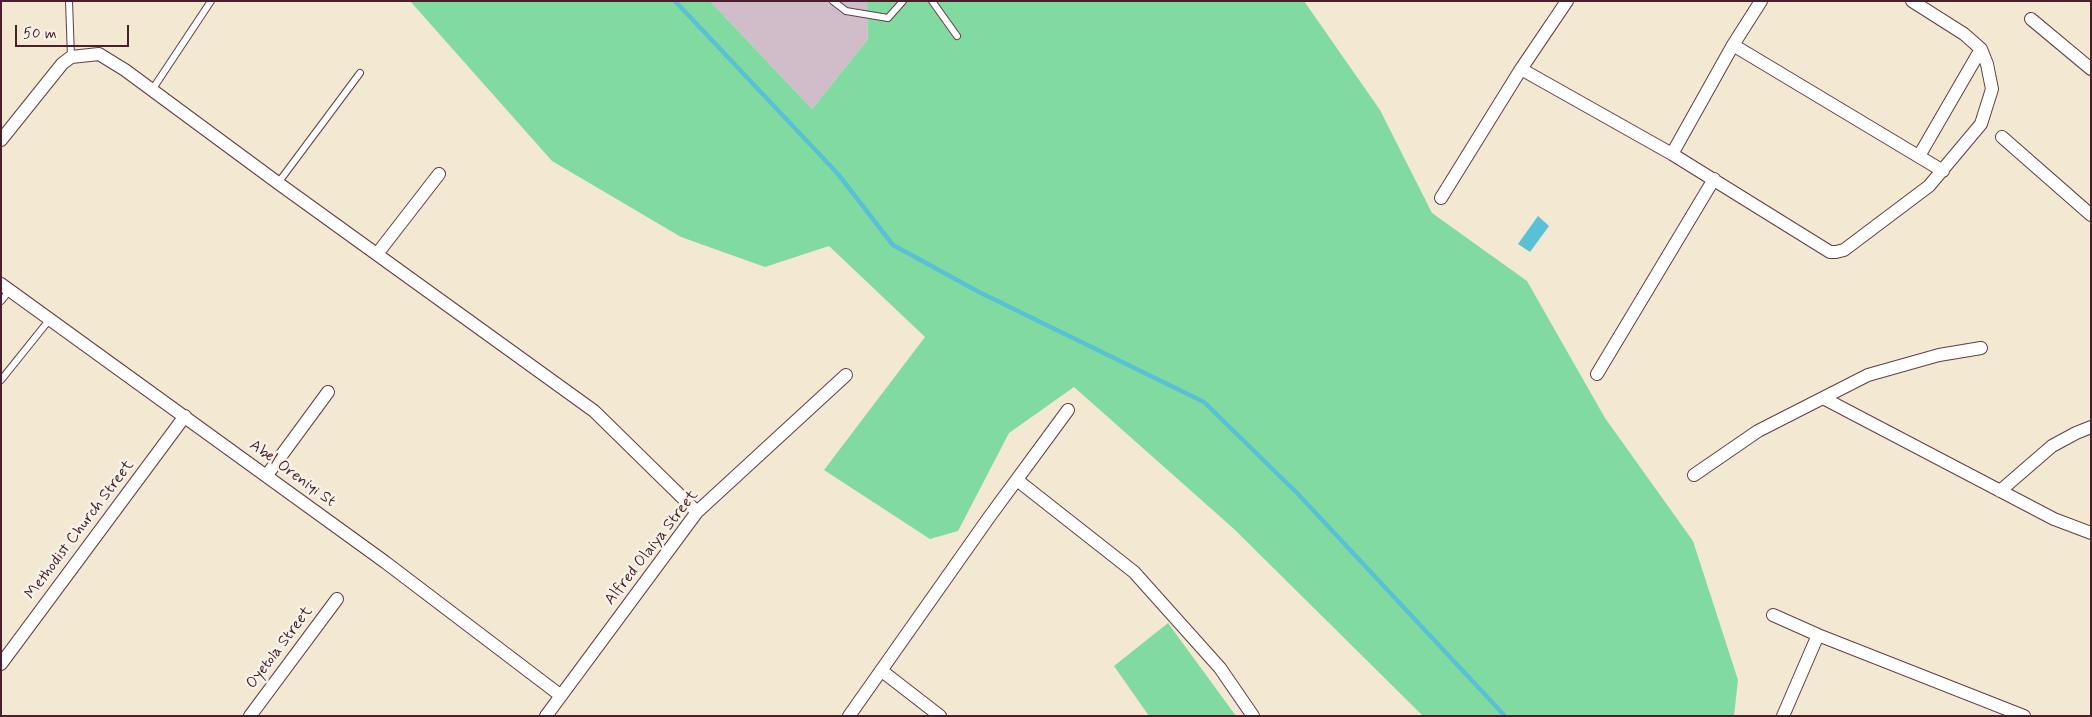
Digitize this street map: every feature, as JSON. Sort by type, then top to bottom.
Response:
[{"type":"street","points":[[1441,198],[1521,69],[1567,1]]},
{"type":"street","points":[[1672,154],[1733,45],[1761,1]]},
{"type":"street","points":[[1521,69],[1672,154],[1830,252],[1836,252],[1844,250],[1930,186],[1981,124],[1992,89],[1987,64],[1981,49],[1964,34],[1912,1]]},
{"type":"street","points":[[2031,19],[2091,69]]},
{"type":"street","points":[[1733,45],[1943,171]]},
{"type":"street","points":[[1918,156],[1981,49]]},
{"type":"street","points":[[1,140],[62,64],[71,57],[99,54],[152,90],[594,411],[697,512]]},
{"type":"street","points":[[2002,137],[2091,215]]},
{"type":"street","points":[[378,254],[439,174]]},
{"type":"street","points":[[1597,374],[1714,179]]},
{"type":"street","name":"Abel Oreniyi St","points":[[6,287],[267,475],[560,695]]},
{"type":"street","points":[[1694,475],[1758,431],[1868,375],[1939,355],[1981,348]]},
{"type":"street","name":"Alfred Olaiya Street","points":[[546,716],[697,512],[846,375]]},
{"type":"street","points":[[267,475],[328,392]]},
{"type":"street","points":[[1823,398],[2054,519],[2091,533]]},
{"type":"street","points":[[849,716],[990,516],[1068,410]]},
{"type":"street","name":"Methodist Church Street","points":[[1,664],[185,416]]},
{"type":"street","points":[[2000,491],[2052,446],[2091,427]]},
{"type":"street","points":[[1017,480],[1134,572],[1220,668],[1253,716]]},
{"type":"street","name":"Oyetola Street","points":[[250,716],[337,599]]},
{"type":"street","points":[[1772,615],[2024,716]]},
{"type":"street","points":[[1783,716],[1818,635]]},
{"type":"street","points":[[882,671],[940,716]]},
{"type":"lane","points":[[69,1],[71,57]]},
{"type":"lane","points":[[152,90],[211,1]]},
{"type":"lane","points":[[833,1],[846,12],[888,18],[903,1]]},
{"type":"lane","points":[[932,1],[957,36]]},
{"type":"lane","points":[[278,183],[360,73]]},
{"type":"lane","points":[[1,301],[6,287]]},
{"type":"lane","points":[[1,380],[50,319]]},
{"type":"shaded area","points":[[710,1],[867,1],[868,39],[812,109]]},
{"type":"green space","points":[[410,1],[710,1],[812,109],[868,39],[867,1],[1304,1],[1380,110],[1432,213],[1527,281],[1605,418],[1693,541],[1738,680],[1734,716],[1423,716],[1234,529],[1074,387],[1009,433],[958,531],[930,539],[824,470],[925,337],[829,246],[765,267],[681,237],[552,161]]},
{"type":"green space","points":[[1168,623],[1236,716],[1149,716],[1114,666]]},
{"type":"water","points":[[1538,216],[1549,226],[1530,252],[1518,244]]},
{"type":"waterway","points":[[675,1],[838,174],[893,245],[979,292],[1204,402],[1298,494],[1505,716]]}]
